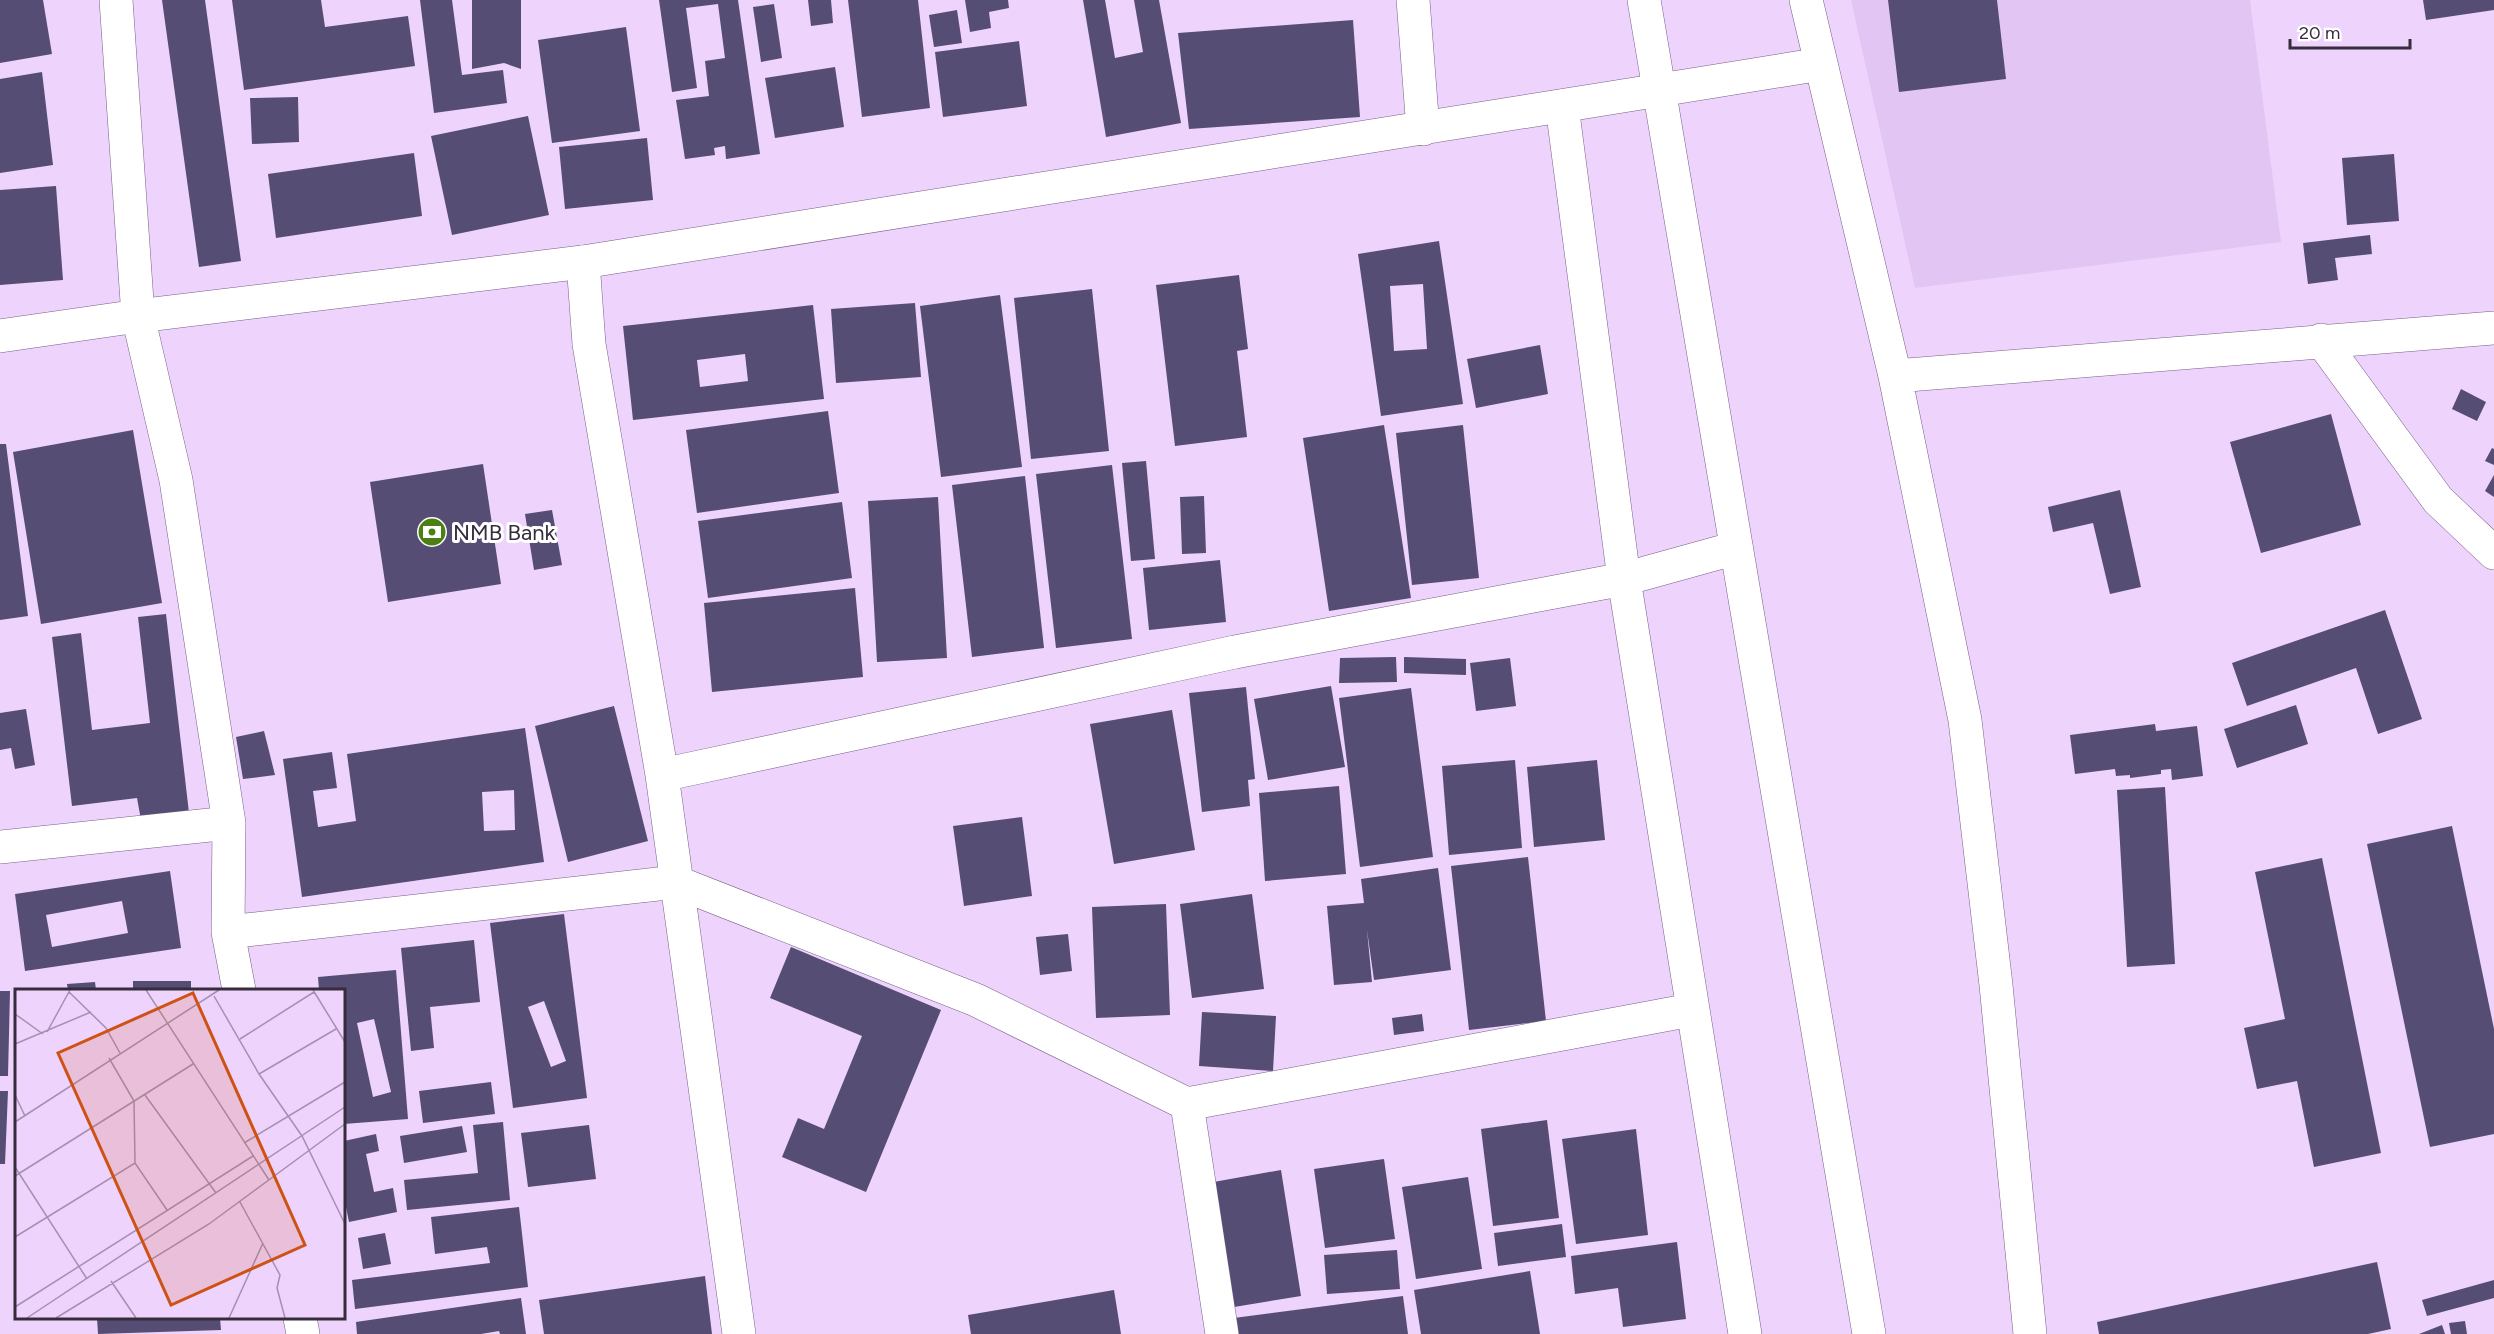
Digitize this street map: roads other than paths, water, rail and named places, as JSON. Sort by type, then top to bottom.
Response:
[{"type":"street","points":[[116,0],[138,316],[176,480],[229,823],[228,932],[239,989]]},
{"type":"street","points":[[1413,0],[1423,129]]},
{"type":"street","points":[[1644,0],[1869,1334]]},
{"type":"street","points":[[1806,0],[1895,376],[1965,720],[1996,985],[2030,1334]]},
{"type":"street","points":[[0,336],[138,316],[583,262],[1821,64]]},
{"type":"street","points":[[1562,106],[1624,579],[1691,1010],[1745,1334]]},
{"type":"street","points":[[583,262],[589,344],[662,776],[739,1334]]},
{"type":"street","points":[[1895,376],[2320,340],[2494,328]]},
{"type":"street","points":[[2320,340],[2438,500],[2494,553]]},
{"type":"street","points":[[662,776],[1235,652],[1624,579],[1736,548]]},
{"type":"street","points":[[0,847],[229,823]]},
{"type":"street","points":[[228,932],[676,882],[976,1000],[1187,1104],[1691,1010]]},
{"type":"street","points":[[1187,1104],[1222,1334]]},
{"type":"street","points":[[300,1319],[303,1334]]},
{"type":"place","name":"NMB Bank","points":[[432,532]]}]
